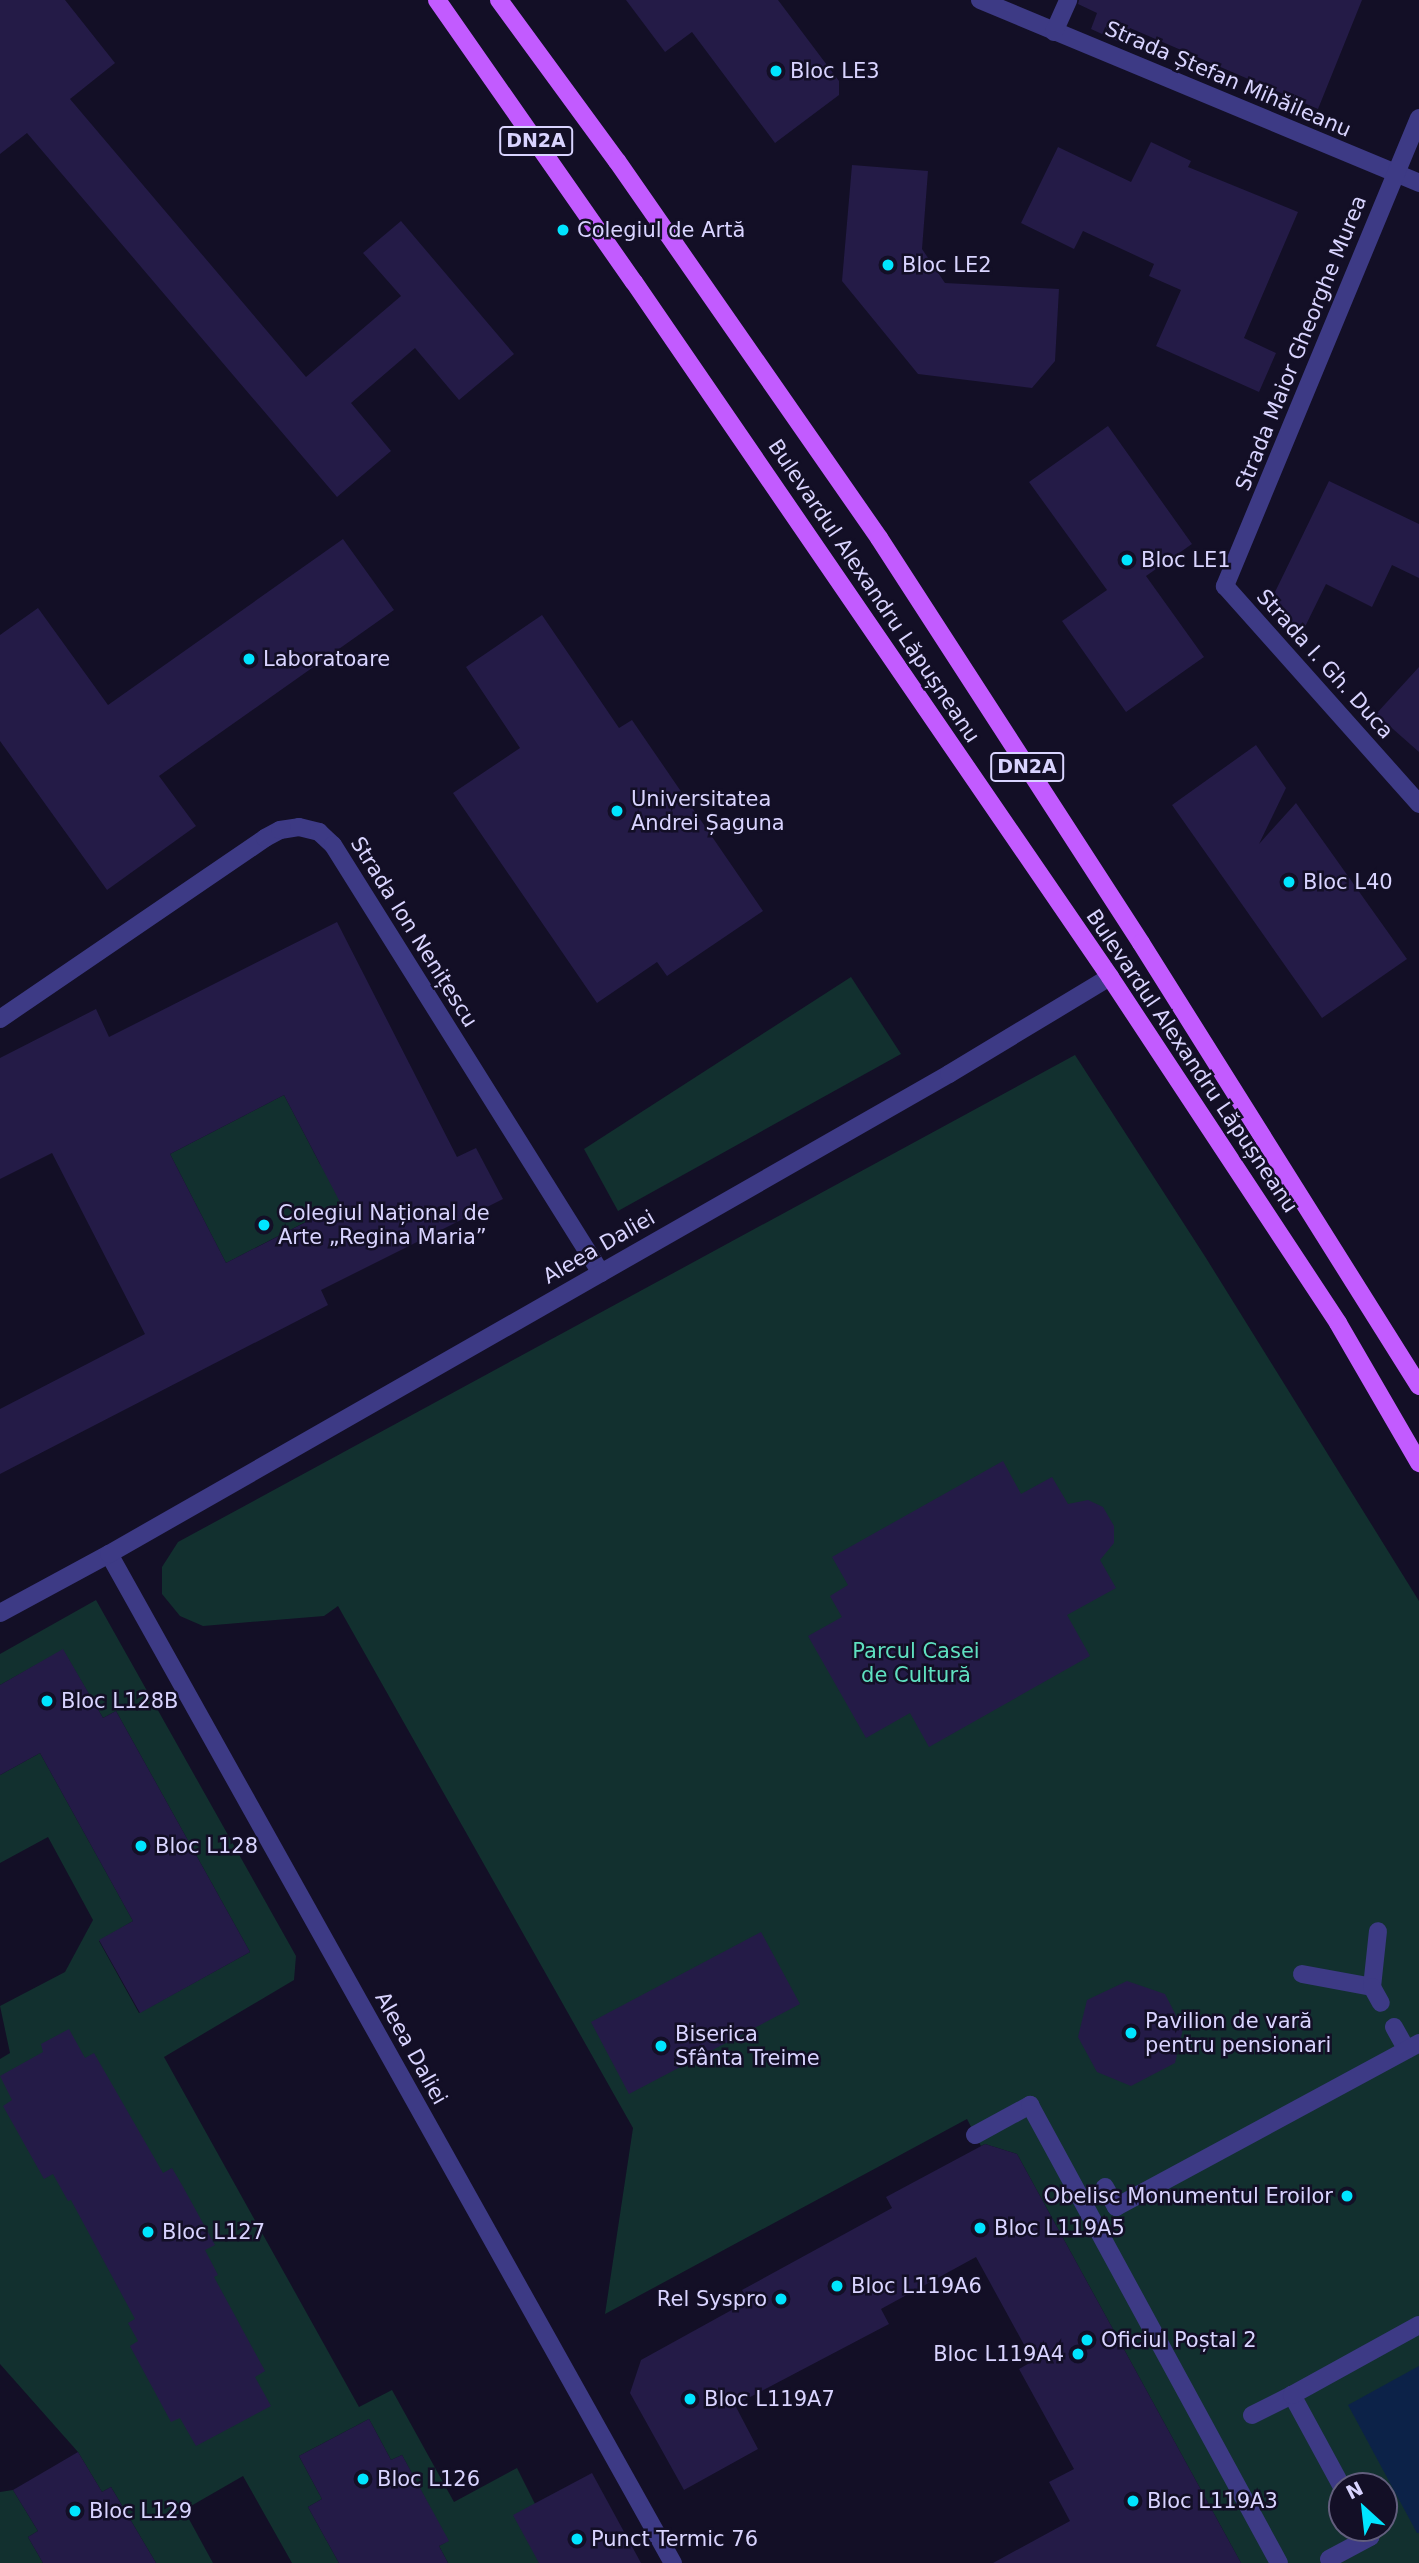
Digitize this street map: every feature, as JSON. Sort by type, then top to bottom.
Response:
[{"type":"main road","name":"Bulevardul Alexandru Lăpușneanu","points":[[437,0],[666,327],[1110,977],[1338,1323],[1419,1463]]},
{"type":"main road","name":"Bulevardul Alexandru Lăpușneanu","points":[[499,0],[617,161],[879,538],[1141,943],[1419,1386]]},
{"type":"street","name":"Strada Ștefan Mihăileanu","points":[[981,0],[1419,183]]},
{"type":"street","points":[[1054,32],[1068,0]]},
{"type":"street","name":"Strada Maior Gheorghe Murea","points":[[1225,586],[1419,118]]},
{"type":"street","name":"Strada I. Gh. Duca","points":[[1225,586],[1419,804]]},
{"type":"street","name":"Strada Ion Nenițescu","points":[[0,1019],[265,838],[280,830],[299,827],[319,832],[333,845],[601,1273]]},
{"type":"street","name":"Aleea Daliei","points":[[0,1613],[109,1554],[601,1273],[1074,1001],[1110,977]]},
{"type":"street","name":"Aleea Daliei","points":[[109,1554],[673,2563]]},
{"type":"street","points":[[1302,1974],[1377,1995],[1378,1931]]},
{"type":"street","points":[[1105,2188],[1115,2207],[1413,2047],[1394,2027]]},
{"type":"street","points":[[975,2135],[1030,2105],[1279,2563]]},
{"type":"street","points":[[1252,2415],[1419,2325]]},
{"type":"street","points":[[1292,2395],[1334,2472]]},
{"type":"street","points":[[1329,2559],[1361,2542]]},
{"type":"green space","points":[[851,977],[901,1054],[618,1211],[584,1149]]},
{"type":"green space","name":"Parcul Casei de Cultură","points":[[1075,1055],[1206,1258],[1419,1601],[1419,2563],[1241,2563],[1017,2154],[985,2144],[981,2146],[967,2119],[605,2314],[633,2128],[338,1606],[324,1616],[203,1626],[180,1616],[162,1594],[162,1567],[178,1542]]},
{"type":"green space","points":[[284,1095],[320,1164],[368,1190],[226,1263],[170,1154]]},
{"type":"green space","points":[[96,1600],[296,1956],[294,1980],[164,2057],[359,2407],[392,2390],[454,2502],[517,2468],[535,2504],[539,2563],[448,2563],[439,2546],[448,2541],[402,2455],[391,2460],[369,2419],[299,2456],[322,2499],[308,2507],[339,2563],[292,2563],[243,2476],[184,2510],[213,2563],[156,2563],[111,2487],[102,2492],[78,2452],[0,2364],[0,2059],[10,2053],[0,2006],[65,1972],[93,1920],[48,1837],[0,1863],[0,1775],[40,1753],[133,1921],[99,1941],[139,2013],[250,1952],[116,1711],[103,1718],[63,1650],[0,1685],[0,1654]]},
{"type":"green space","points":[[13,2490],[38,2531],[28,2537],[43,2563],[0,2563],[0,2492]]},
{"type":"water","points":[[1419,2366],[1419,2533],[1398,2498],[1398,2472],[1384,2472],[1348,2405]]},
{"type":"building","points":[[0,0],[65,0],[115,63],[70,99],[306,377],[401,296],[363,253],[401,221],[514,354],[459,400],[415,348],[351,403],[391,451],[337,497],[27,133],[0,154]]},
{"type":"building","name":"Bloc LE3","points":[[626,0],[778,0],[839,81],[839,95],[775,143],[692,32],[665,52]]},
{"type":"building","points":[[1079,0],[1362,0],[1318,109],[1130,28],[1124,44],[1091,29],[1097,13],[1078,4]]},
{"type":"building","points":[[1151,142],[1191,161],[1188,167],[1298,212],[1244,338],[1276,353],[1259,392],[1156,346],[1181,290],[1149,276],[1154,264],[1083,231],[1074,249],[1021,223],[1058,147],[1131,182]]},
{"type":"building","name":"Bloc LE2","points":[[852,165],[928,171],[922,249],[945,283],[1059,289],[1055,361],[1032,388],[918,374],[842,281]]},
{"type":"building","name":"Bloc LE1","points":[[1108,426],[1192,544],[1146,576],[1204,657],[1126,712],[1062,621],[1107,590],[1029,482]]},
{"type":"building","points":[[1329,481],[1419,524],[1419,578],[1392,565],[1372,607],[1326,584],[1300,637],[1280,610],[1275,592]]},
{"type":"building","points":[[343,539],[394,610],[159,776],[196,826],[107,890],[0,741],[0,635],[38,608],[108,705]]},
{"type":"building","points":[[542,615],[619,728],[632,720],[763,911],[667,976],[657,962],[597,1003],[453,793],[520,748],[466,667]]},
{"type":"building","points":[[1419,667],[1419,752],[1376,714]]},
{"type":"building","name":"Bloc L40","points":[[1256,745],[1286,788],[1259,844],[1296,803],[1407,959],[1322,1018],[1172,805]]},
{"type":"building","points":[[337,922],[457,1157],[476,1148],[503,1199],[321,1290],[328,1305],[0,1474],[0,1409],[145,1334],[52,1153],[0,1179],[0,1058],[96,1009],[109,1037]],"holes":[[[284,1095],[341,1204],[226,1263],[170,1154]]]},
{"type":"building","points":[[1003,1461],[1021,1494],[1052,1477],[1068,1504],[1088,1500],[1103,1507],[1114,1526],[1114,1543],[1100,1560],[1116,1588],[1067,1615],[1090,1656],[929,1747],[910,1713],[866,1738],[808,1636],[842,1617],[830,1596],[848,1585],[832,1557]]},
{"type":"building","name":"Bloc L128","points":[[63,1649],[103,1718],[116,1711],[250,1952],[140,2013],[99,1940],[133,1921],[40,1753],[0,1775],[0,1685]]},
{"type":"building","name":"Biserica Sfânta Treime","points":[[761,1932],[800,2004],[629,2094],[591,2022]]},
{"type":"building","name":"Pavilion de vară pentru pensionari","points":[[1127,1981],[1165,1994],[1183,2029],[1175,2063],[1131,2086],[1097,2072],[1078,2037],[1087,2000]]},
{"type":"building","name":"Bloc L127","points":[[69,2029],[85,2058],[94,2053],[163,2173],[172,2168],[182,2185],[215,2245],[205,2250],[218,2275],[214,2277],[265,2371],[255,2377],[271,2406],[196,2446],[180,2418],[171,2422],[130,2346],[138,2341],[128,2323],[135,2319],[71,2200],[68,2201],[53,2174],[44,2179],[3,2106],[12,2100],[0,2076],[43,2052],[41,2044]]},
{"type":"building","points":[[985,2144],[1017,2154],[1241,2563],[993,2563],[1070,2521],[1049,2482],[1074,2469],[1019,2369],[1033,2361],[976,2257],[881,2309],[889,2324],[735,2405],[758,2449],[684,2490],[630,2393],[641,2360],[748,2301],[742,2290],[892,2208],[886,2197]]},
{"type":"building","name":"Bloc L126","points":[[369,2419],[391,2460],[402,2455],[449,2541],[439,2546],[448,2563],[339,2563],[308,2507],[322,2499],[299,2456]]},
{"type":"building","name":"Bloc L129","points":[[78,2452],[102,2492],[111,2487],[156,2563],[43,2563],[28,2537],[38,2531],[13,2490]]},
{"type":"building","name":"Punct Termic 76","points":[[592,2473],[641,2563],[539,2563],[513,2515]]},
{"type":"place","name":"Bloc LE3","points":[[776,71]]},
{"type":"place","name":"Colegiul de Artă","points":[[563,230]]},
{"type":"place","name":"Bloc LE2","points":[[888,265]]},
{"type":"place","name":"Bloc LE1","points":[[1127,560]]},
{"type":"place","name":"Laboratoare","points":[[249,659]]},
{"type":"place","name":"Universitatea Andrei Șaguna","points":[[617,811]]},
{"type":"place","name":"Bloc L40","points":[[1289,882]]},
{"type":"place","name":"Colegiul Național de Arte „Regina Maria”","points":[[264,1225]]},
{"type":"place","name":"Bloc L128B","points":[[47,1701]]},
{"type":"place","name":"Bloc L128","points":[[141,1846]]},
{"type":"place","name":"Pavilion de vară pentru pensionari","points":[[1131,2033]]},
{"type":"place","name":"Biserica Sfânta Treime","points":[[661,2046]]},
{"type":"place","name":"Obelisc Monumentul Eroilor","points":[[1347,2196]]},
{"type":"place","name":"Bloc L119A5","points":[[980,2228]]},
{"type":"place","name":"Bloc L127","points":[[148,2232]]},
{"type":"place","name":"Bloc L119A6","points":[[837,2286]]},
{"type":"place","name":"Rel Syspro","points":[[781,2299]]},
{"type":"place","name":"Oficiul Poștal 2","points":[[1087,2340]]},
{"type":"place","name":"Bloc L119A4","points":[[1078,2354]]},
{"type":"place","name":"Bloc L119A7","points":[[690,2399]]},
{"type":"place","name":"Bloc L126","points":[[363,2479]]},
{"type":"place","name":"Bloc L119A3","points":[[1133,2501]]},
{"type":"place","name":"Bloc L129","points":[[75,2511]]},
{"type":"place","name":"Punct Termic 76","points":[[577,2539]]}]
